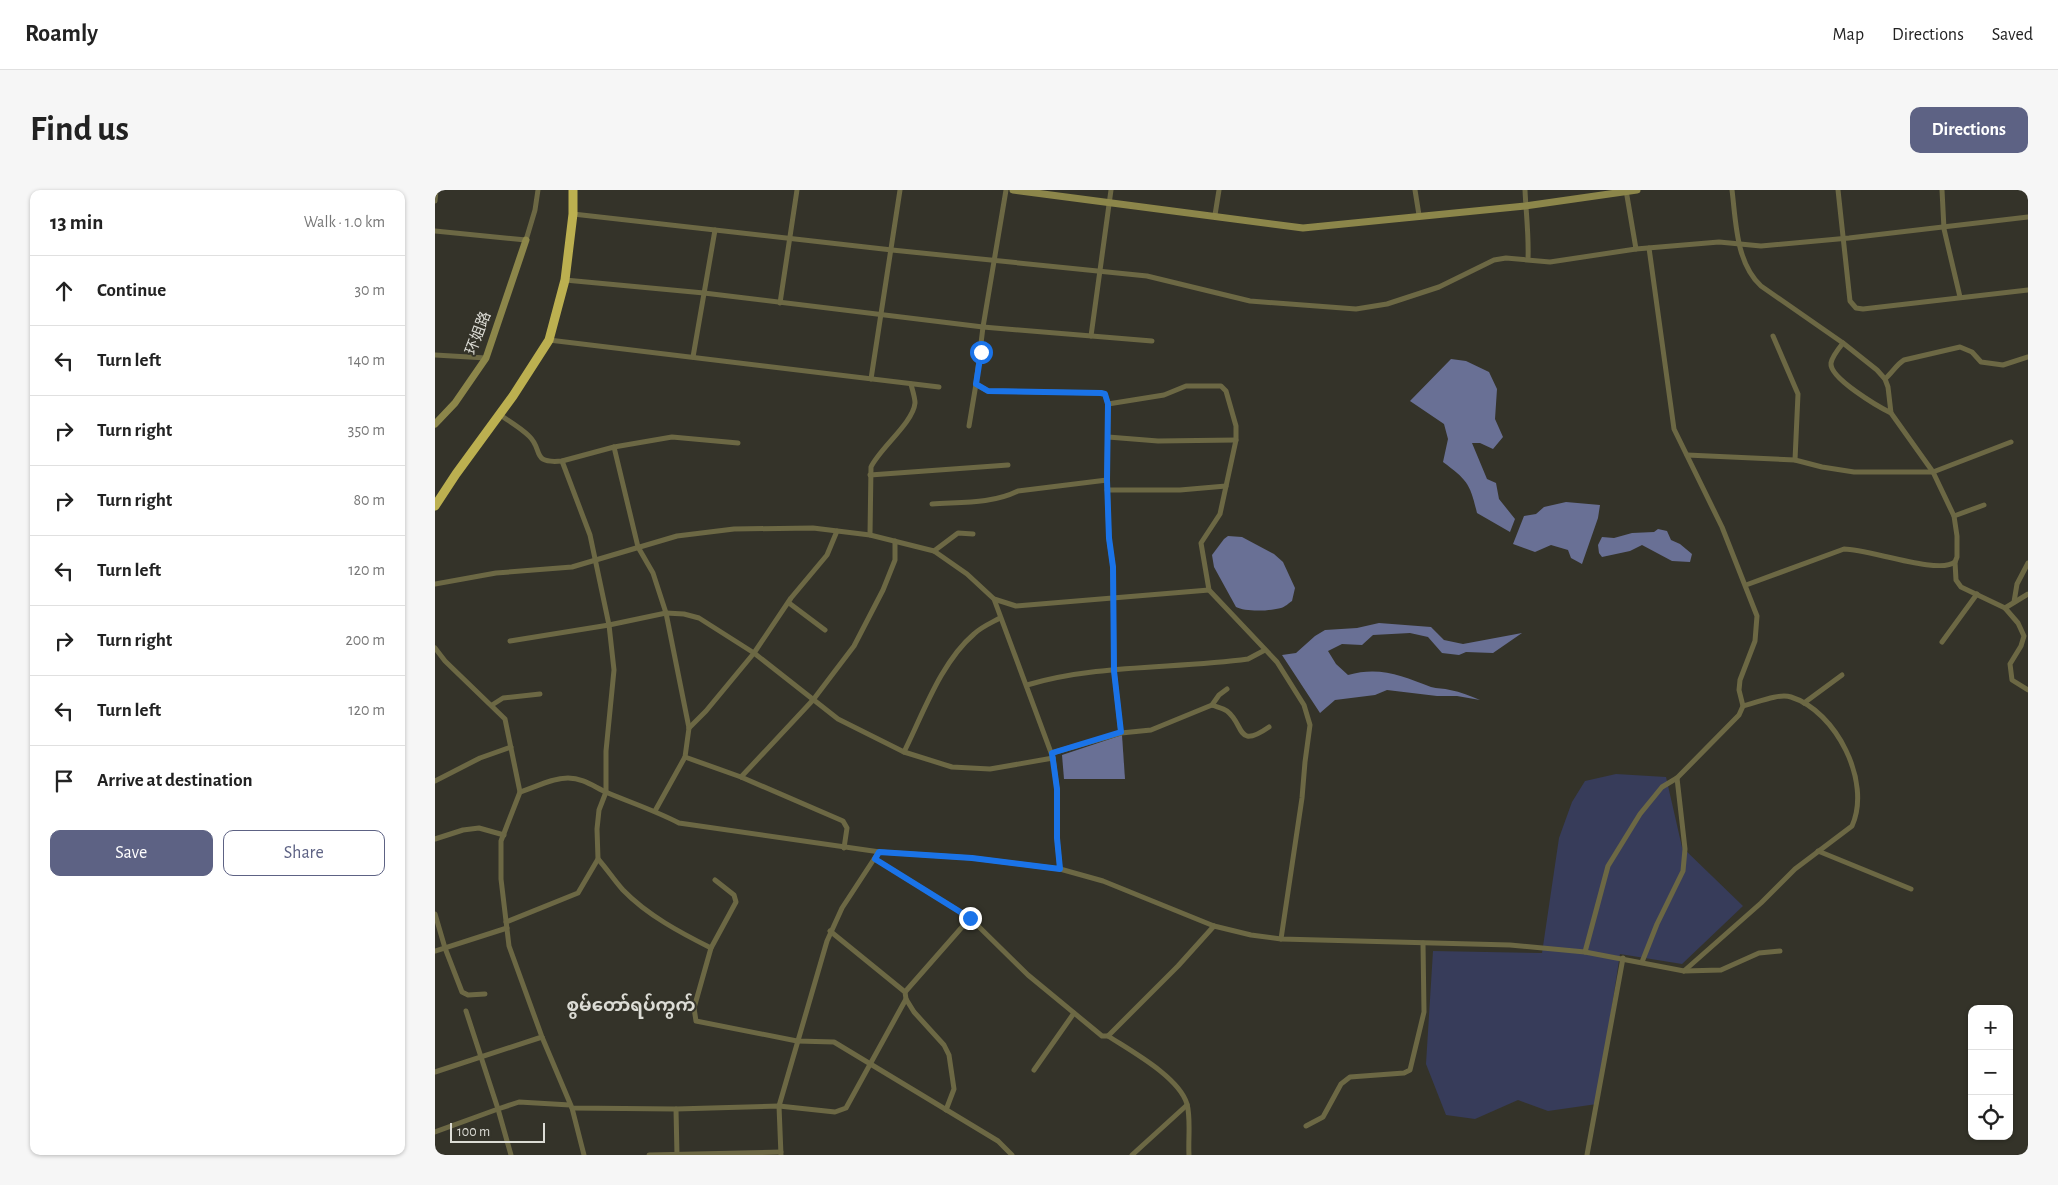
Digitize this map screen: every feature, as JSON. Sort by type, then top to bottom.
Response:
[{"type":"highway","points":[[435,506],[456,474],[500,415],[549,340],[565,280],[573,214],[573,190]]},
{"type":"street","points":[[435,201],[436,190]]},
{"type":"street","points":[[435,231],[525,240],[535,210],[538,190]]},
{"type":"street","points":[[780,303],[797,190]]},
{"type":"street","points":[[871,379],[900,190]]},
{"type":"street","points":[[969,426],[981,352],[983,327],[1006,190]]},
{"type":"street","points":[[1013,190],[1303,228],[1525,206],[1637,190]]},
{"type":"street","points":[[1091,336],[1111,190]]},
{"type":"street","points":[[1215,215],[1219,190]]},
{"type":"street","points":[[1415,190],[1419,215]]},
{"type":"street","points":[[1525,190],[1529,233],[1528,259]]},
{"type":"street","points":[[1732,190],[1739,244],[1752,277],[1761,286],[1843,343],[1877,370],[1885,379],[1888,387],[1891,413],[1933,472],[1954,516],[1957,536],[1957,557],[1955,562],[1957,580],[1961,587],[2005,608],[2018,623],[2024,636],[2021,646],[2010,664],[2011,680],[2028,690]]},
{"type":"street","points":[[1839,190],[1850,301],[1856,308],[1863,309],[2028,290]]},
{"type":"street","points":[[1941,190],[1945,227],[1960,297]]},
{"type":"street","points":[[1626,191],[1635,249]]},
{"type":"street","points":[[573,214],[789,239],[1147,276],[1250,302],[1356,309],[1387,304],[1439,287],[1494,260],[1506,258],[1550,262],[1635,249],[1719,242],[1761,246],[1844,239],[2028,217]]},
{"type":"street","points":[[693,357],[715,230]]},
{"type":"street","name":"环姐路","points":[[435,424],[455,403],[486,358],[525,240]]},
{"type":"street","points":[[1585,952],[1608,866],[1640,814],[1662,787],[1677,778],[1739,715],[1743,706],[1739,690],[1740,680],[1755,641],[1758,623],[1746,585],[1722,527],[1674,429],[1649,248]]},
{"type":"street","points":[[565,280],[704,294],[983,327],[1152,341]]},
{"type":"street","points":[[1773,336],[1798,394],[1795,460]]},
{"type":"street","points":[[549,340],[939,387]]},
{"type":"street","points":[[1843,343],[1831,361],[1831,368],[1843,381],[1870,403],[1891,413]]},
{"type":"street","points":[[1885,379],[1904,360],[1960,347],[1971,352],[1981,362],[2003,365],[2028,357]]},
{"type":"street","points":[[435,355],[486,358]]},
{"type":"street","points":[[870,534],[870,475],[874,460],[897,434],[910,414],[915,403],[911,384]]},
{"type":"street","points":[[976,384],[988,391],[1105,394],[1108,404],[1107,490],[1109,538],[1113,567],[1114,671],[1121,732]]},
{"type":"street","points":[[1108,404],[1164,395],[1187,386],[1221,386],[1226,391],[1235,426],[1236,440],[1220,514],[1201,543],[1209,590],[1277,662],[1304,706],[1311,725],[1281,939]]},
{"type":"street","points":[[500,415],[531,437],[539,456],[550,462],[562,461],[614,447],[671,437],[738,443]]},
{"type":"street","points":[[1108,437],[1158,441],[1236,440]]},
{"type":"street","points":[[1687,455],[1795,460],[1821,467],[1854,472],[1933,472],[2011,442]]},
{"type":"street","points":[[614,447],[638,547],[653,573],[666,613],[689,728],[685,757],[655,811]]},
{"type":"street","points":[[435,951],[507,925],[577,893],[598,859],[597,829],[599,810],[606,792],[607,751],[614,670],[609,625],[590,534],[562,461]]},
{"type":"street","points":[[870,475],[1008,465]]},
{"type":"street","points":[[932,504],[993,500],[1018,491],[1107,480]]},
{"type":"street","points":[[1107,490],[1180,490],[1227,486]]},
{"type":"street","points":[[1954,516],[1983,506]]},
{"type":"street","points":[[435,584],[496,573],[572,567],[677,536],[734,529],[813,528],[870,534],[934,551],[967,574],[994,599],[1016,606],[1209,590]]},
{"type":"street","points":[[689,728],[706,711],[754,653],[789,603],[827,555],[837,530]]},
{"type":"street","points":[[934,551],[958,533],[973,534]]},
{"type":"street","points":[[741,776],[813,700],[854,646],[895,560],[895,541]]},
{"type":"street","points":[[1746,585],[1844,549],[1857,549],[1937,566],[1951,566],[1955,562]]},
{"type":"street","points":[[2014,602],[2017,584],[2028,563]]},
{"type":"street","points":[[1942,642],[1977,594]]},
{"type":"street","points":[[2005,608],[2028,594]]},
{"type":"street","points":[[994,599],[1052,755],[1057,789],[1057,838],[1060,869]]},
{"type":"street","points":[[789,603],[825,630]]},
{"type":"street","points":[[510,642],[666,613],[699,618],[754,653],[838,719],[904,752],[952,766],[990,769],[1052,755],[1121,732],[1151,730],[1212,705],[1219,695],[1227,689]]},
{"type":"street","points":[[904,752],[939,680],[964,643],[976,632],[1000,618]]},
{"type":"street","points":[[435,648],[445,661],[505,719],[520,792],[501,841],[501,879],[509,946],[542,1037],[571,1106],[584,1155]]},
{"type":"street","points":[[1027,685],[1046,680],[1114,671],[1248,659],[1265,650]]},
{"type":"street","points":[[1804,703],[1842,675]]},
{"type":"street","points":[[492,705],[503,698],[540,694]]},
{"type":"street","points":[[1684,971],[1761,903],[1795,869],[1852,826],[1857,807],[1855,775],[1846,748],[1815,710],[1789,696],[1743,706]]},
{"type":"street","points":[[1212,705],[1227,710],[1234,718],[1239,730],[1247,736],[1257,736],[1269,727]]},
{"type":"street","points":[[435,781],[480,758],[511,747]]},
{"type":"street","points":[[685,757],[741,776],[845,824],[847,828],[845,848]]},
{"type":"street","points":[[1642,962],[1657,924],[1683,871],[1685,849],[1677,778]]},
{"type":"street","points":[[520,792],[555,779],[583,779],[606,792],[655,811],[679,823],[845,848],[972,858],[1060,869],[1103,881],[1214,926],[1251,935],[1281,939],[1502,944],[1585,952],[1684,971],[1721,970],[1759,953],[1780,951]]},
{"type":"street","points":[[435,839],[463,830],[479,828],[504,835]]},
{"type":"street","points":[[1818,851],[1911,889]]},
{"type":"street","points":[[649,1155],[781,1154],[779,1106],[830,931],[842,908],[879,852]]},
{"type":"street","points":[[598,859],[624,890],[645,908],[689,937],[711,948]]},
{"type":"street","points":[[875,859],[970,918],[1028,975],[1102,1036],[1108,1036],[1153,1066],[1182,1091],[1187,1105],[1189,1155]]},
{"type":"street","points":[[715,880],[734,895],[736,902],[711,948],[694,1008],[696,1021],[797,1041],[834,1042],[998,1141],[1012,1155]]},
{"type":"street","points":[[435,914],[445,948],[464,994],[485,994]]},
{"type":"street","points":[[905,992],[970,918]]},
{"type":"street","points":[[1108,1036],[1214,926]]},
{"type":"street","points":[[830,931],[905,992],[906,999],[914,1012],[944,1045],[949,1055],[954,1088],[946,1110]]},
{"type":"street","points":[[1306,1126],[1323,1117],[1341,1084],[1350,1077],[1404,1073],[1410,1070],[1424,1012],[1423,943]]},
{"type":"street","points":[[1587,1155],[1623,958]]},
{"type":"street","points":[[435,1132],[519,1102],[571,1106],[676,1109],[779,1106],[835,1112],[846,1108],[906,999]]},
{"type":"street","points":[[466,1011],[483,1057],[511,1155]]},
{"type":"street","points":[[1034,1070],[1074,1013]]},
{"type":"street","points":[[435,1072],[542,1037]]},
{"type":"street","points":[[1132,1155],[1187,1105]]},
{"type":"street","points":[[676,1109],[677,1154]]},
{"type":"shaded area","points":[[1451,359],[1466,361],[1489,372],[1497,389],[1495,419],[1503,437],[1493,449],[1480,443],[1472,443],[1487,479],[1496,483],[1499,499],[1515,519],[1510,532],[1477,513],[1472,495],[1466,483],[1443,462],[1448,439],[1444,424],[1410,401]]},
{"type":"shaded area","points":[[1566,502],[1600,505],[1598,518],[1582,564],[1571,558],[1568,550],[1551,545],[1535,552],[1513,544],[1524,516],[1536,514],[1544,507]]},
{"type":"shaded area","points":[[1658,529],[1667,531],[1671,540],[1680,544],[1692,554],[1690,562],[1672,561],[1642,545],[1630,551],[1602,557],[1599,553],[1598,545],[1602,537],[1614,538],[1632,533],[1654,532]]},
{"type":"shaded area","points":[[1228,536],[1242,537],[1274,554],[1283,562],[1295,588],[1292,601],[1282,607],[1271,610],[1251,610],[1236,607],[1214,567],[1212,555]]},
{"type":"shaded area","points":[[1379,623],[1431,627],[1444,640],[1463,644],[1522,633],[1493,653],[1466,652],[1459,655],[1442,653],[1428,637],[1410,633],[1373,635],[1362,645],[1342,644],[1328,651],[1336,664],[1348,675],[1360,672],[1381,672],[1410,679],[1431,687],[1448,689],[1480,700],[1457,696],[1437,696],[1387,690],[1375,695],[1335,700],[1320,713],[1282,655],[1296,653],[1315,636],[1325,630],[1357,628]]},
{"type":"shaded area","points":[[1122,735],[1125,779],[1064,779],[1062,755]]},
{"type":"shaded area","points":[[1616,774],[1666,777],[1682,847],[1743,906],[1682,964],[1620,954],[1597,1104],[1548,1111],[1518,1100],[1475,1119],[1446,1115],[1426,1064],[1433,951],[1542,953],[1559,838],[1572,802],[1585,781]]},
{"type":"district","name":"စွမ်တော်ရပ်ကွက်","points":[[631,1005]]},
{"type":"route","points":[[970,918],[875,859],[879,852],[972,858],[1060,869],[1057,838],[1057,789],[1052,753],[1121,732],[1114,671],[1114,598],[1113,567],[1109,538],[1107,480],[1108,404],[1106,396],[1101,393],[988,391],[976,384],[981,352]]}]
